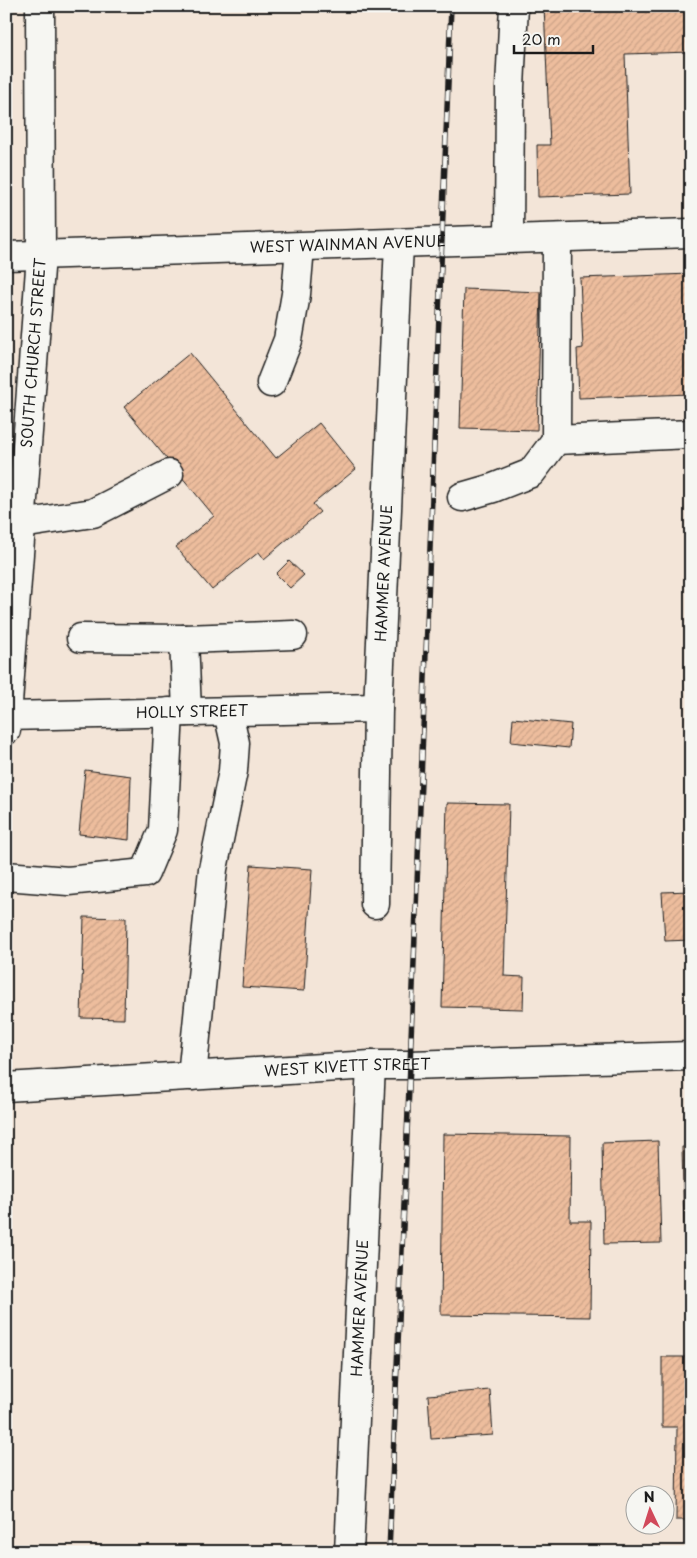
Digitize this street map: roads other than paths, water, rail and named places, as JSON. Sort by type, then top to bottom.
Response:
[{"type":"street","name":"SOUTH CHURCH STREET","points":[[7,721],[42,255],[40,6]]},
{"type":"street","points":[[509,239],[510,87],[514,6]]},
{"type":"street","name":"WEST WAINMAN AVENUE","points":[[6,256],[691,233]]},
{"type":"street","points":[[462,497],[493,488],[531,473],[556,440],[558,238]]},
{"type":"street","name":"HAMMER AVENUE","points":[[374,904],[378,708],[399,244]]},
{"type":"street","points":[[270,384],[288,340],[296,294],[300,247]]},
{"type":"street","points":[[556,440],[691,434]]},
{"type":"street","points":[[21,524],[93,513],[169,474]]},
{"type":"street","points":[[81,638],[184,639],[293,636]]},
{"type":"street","points":[[6,876],[68,880],[145,873],[163,830],[178,712],[184,639]]},
{"type":"street","name":"HOLLY STREET","points":[[7,721],[178,712],[378,708]]},
{"type":"street","points":[[192,1076],[214,869],[233,771],[234,743],[228,712]]},
{"type":"street","name":"WEST KIVETT STREET","points":[[6,1087],[371,1065],[691,1056]]},
{"type":"street","name":"HAMMER AVENUE","points":[[349,1552],[371,1065]]},
{"type":"railway","points":[[389,1552],[451,6]]}]
